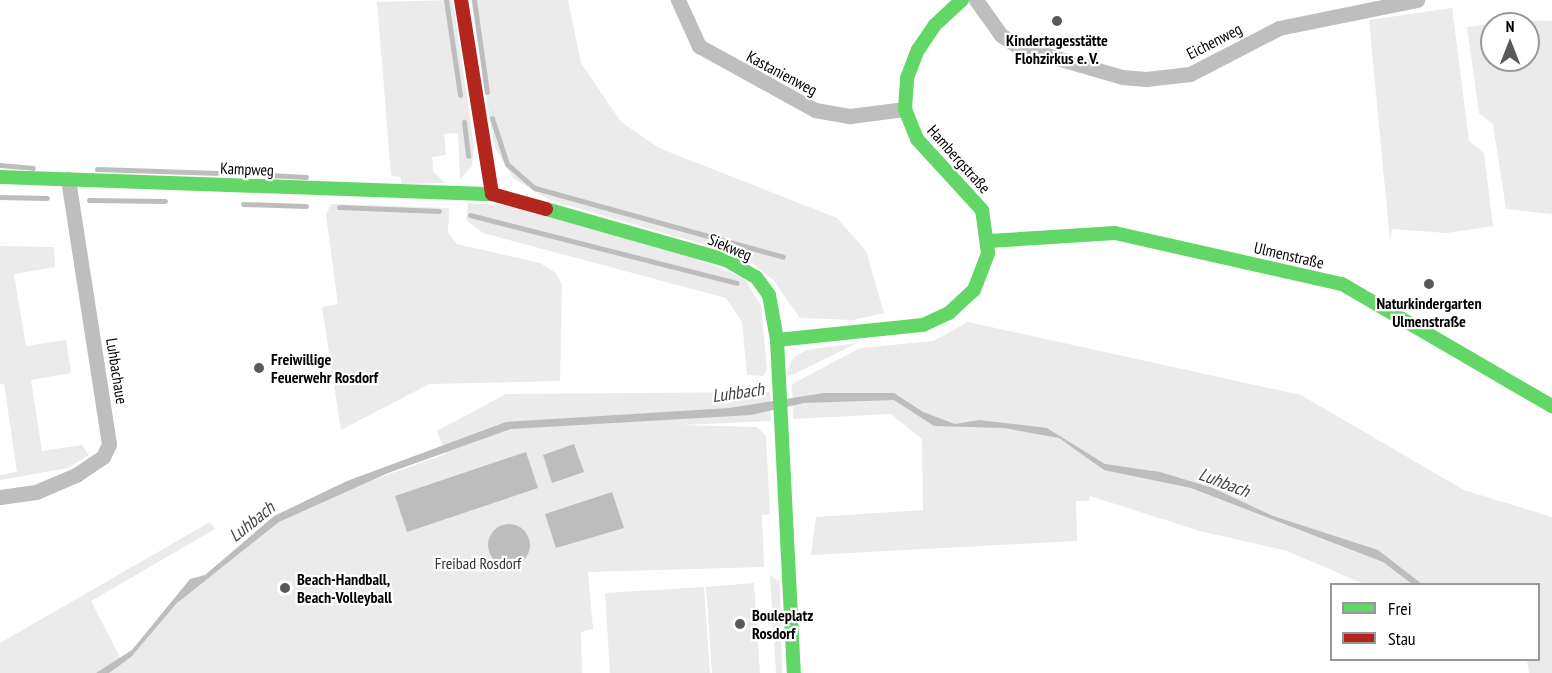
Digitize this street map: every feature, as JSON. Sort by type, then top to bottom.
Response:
[{"type":"street","points":[[461,0],[492,194]]},
{"type":"street","name":"Kastanienweg","points":[[678,0],[699,45],[815,110],[850,116],[905,109]]},
{"type":"street","name":"Hambergstraße","points":[[962,0],[935,25],[918,50],[906,78],[905,109],[917,139],[976,200],[989,242]]},
{"type":"street","name":"Eichenweg","points":[[976,0],[1000,34],[1019,47],[1122,77],[1146,79],[1190,74],[1279,28],[1418,0]]},
{"type":"street","name":"Kampweg","points":[[0,177],[492,194]]},
{"type":"street","name":"Luhbachaue","points":[[0,497],[36,492],[76,475],[103,457],[109,444],[68,179]]},
{"type":"street","name":"Siekweg","points":[[492,194],[743,268],[769,295],[777,340],[794,673]]},
{"type":"street","name":"Ulmenstraße","points":[[989,242],[1115,233],[1342,284],[1552,406]]},
{"type":"street","points":[[777,340],[910,328],[939,320],[974,290],[989,242]]},
{"type":"green space","points":[[453,0],[474,147],[472,166],[460,179],[458,133],[444,134],[446,155],[432,157],[433,171],[445,183],[401,184],[401,178],[391,175],[377,2]]},
{"type":"green space","points":[[471,0],[568,0],[581,63],[621,122],[659,148],[837,218],[866,251],[884,313],[853,320],[800,318],[773,280],[744,256],[550,200],[513,178],[494,146]]},
{"type":"green space","points":[[1452,8],[1469,141],[1484,153],[1493,226],[1447,233],[1392,229],[1390,241],[1369,20]]},
{"type":"green space","points":[[1540,21],[1552,21],[1552,214],[1506,209],[1493,124],[1479,113],[1467,27],[1480,25],[1480,72],[1540,72]]},
{"type":"green space","points":[[468,203],[503,205],[690,256],[744,278],[761,305],[767,370],[763,376],[747,375],[742,322],[726,298],[483,233],[466,220]]},
{"type":"green space","points":[[331,204],[449,208],[448,232],[457,244],[540,263],[556,273],[562,285],[560,381],[429,384],[341,430],[322,307],[338,304],[326,215]]},
{"type":"green space","points":[[0,246],[54,247],[55,267],[14,274],[26,346],[66,340],[71,373],[31,380],[42,451],[82,445],[89,455],[68,468],[0,480],[0,475],[17,472],[4,384],[0,384]]},
{"type":"green space","points":[[968,322],[1301,395],[1464,490],[1552,517],[1552,673],[1529,673],[1527,661],[1540,661],[1540,583],[1362,583],[1287,551],[1200,531],[1090,496],[1089,501],[1076,501],[1077,541],[811,555],[816,517],[923,510],[922,439],[891,414],[793,419],[792,384],[860,348],[933,341]]},
{"type":"green space","points":[[857,343],[786,376],[792,359],[806,350]]},
{"type":"green space","name":"Freibad Rosdorf","points":[[770,392],[771,421],[681,425],[757,427],[766,436],[770,514],[762,515],[764,567],[588,572],[593,629],[581,632],[582,673],[0,673],[0,643],[210,522],[215,529],[91,601],[123,663],[176,604],[279,522],[347,489],[446,454],[437,431],[506,394]]},
{"type":"green space","points":[[770,575],[780,582],[782,673],[776,673]]},
{"type":"green space","points":[[754,583],[760,673],[712,673],[706,587]]},
{"type":"green space","points":[[704,587],[710,673],[610,673],[605,593]]},
{"type":"shaded area","points":[[824,393],[894,393],[923,412],[955,424],[979,420],[1047,428],[1105,464],[1160,472],[1213,488],[1273,516],[1378,550],[1421,583],[1411,583],[1383,562],[1191,488],[1104,470],[1059,438],[1004,428],[934,426],[894,400],[804,403],[751,415],[511,429],[388,473],[279,522],[176,604],[131,657],[109,673],[96,673],[132,650],[190,579],[205,575],[274,516],[347,481],[506,422],[729,408]]},
{"type":"shaded area","points":[[574,444],[584,472],[552,483],[543,455]]},
{"type":"shaded area","points":[[526,452],[538,488],[407,532],[395,496]]},
{"type":"shaded area","points":[[612,492],[624,528],[556,548],[545,514]]},
{"type":"shaded area","points":[[509,524],[517,525],[524,530],[529,537],[529,553],[524,560],[517,565],[509,566],[501,565],[494,560],[489,553],[488,545],[489,537],[494,530],[501,525]]},
{"type":"waterway","points":[[446,0],[460,95]]},
{"type":"waterway","points":[[474,0],[487,92]]},
{"type":"waterway","points":[[492,118],[507,164],[535,188],[783,257]]},
{"type":"waterway","points":[[464,122],[468,156]]},
{"type":"waterway","points":[[0,165],[33,168]]},
{"type":"waterway","points":[[97,169],[219,173]]},
{"type":"waterway","points":[[269,175],[306,177]]},
{"type":"waterway","points":[[0,197],[47,198]]},
{"type":"waterway","points":[[89,200],[165,201]]},
{"type":"waterway","points":[[243,204],[306,206]]},
{"type":"waterway","points":[[339,207],[439,211]]},
{"type":"waterway","points":[[470,215],[736,283]]},
{"type":"traffic: fast","points":[[777,340],[923,325],[949,313],[974,290],[988,253],[982,210],[917,139],[905,109],[907,78],[918,50],[935,25],[962,0]]},
{"type":"traffic: fast","points":[[0,177],[492,194]]},
{"type":"traffic: fast","points":[[546,209],[726,260],[756,277],[769,295],[777,340],[794,673]]},
{"type":"traffic: fast","points":[[989,241],[1115,233],[1342,284],[1552,406]]},
{"type":"traffic: jam","points":[[461,0],[492,194],[546,209]]},
{"type":"place","name":"Kindertagesstätte Flohzirkus e. V.","points":[[1057,21]]},
{"type":"place","name":"Naturkindergarten Ulmenstraße","points":[[1429,284]]},
{"type":"place","name":"Freiwillige Feuerwehr Rosdorf","points":[[259,368]]},
{"type":"place","name":"Beach-Handball, Beach-Volleyball","points":[[285,588]]},
{"type":"place","name":"Bouleplatz Rosdorf","points":[[740,624]]},
{"type":"water label","name":"Luhbach","points":[[738,393]]},
{"type":"water label","name":"Luhbach","points":[[1224,483]]},
{"type":"water label","name":"Luhbach","points":[[252,522]]}]
